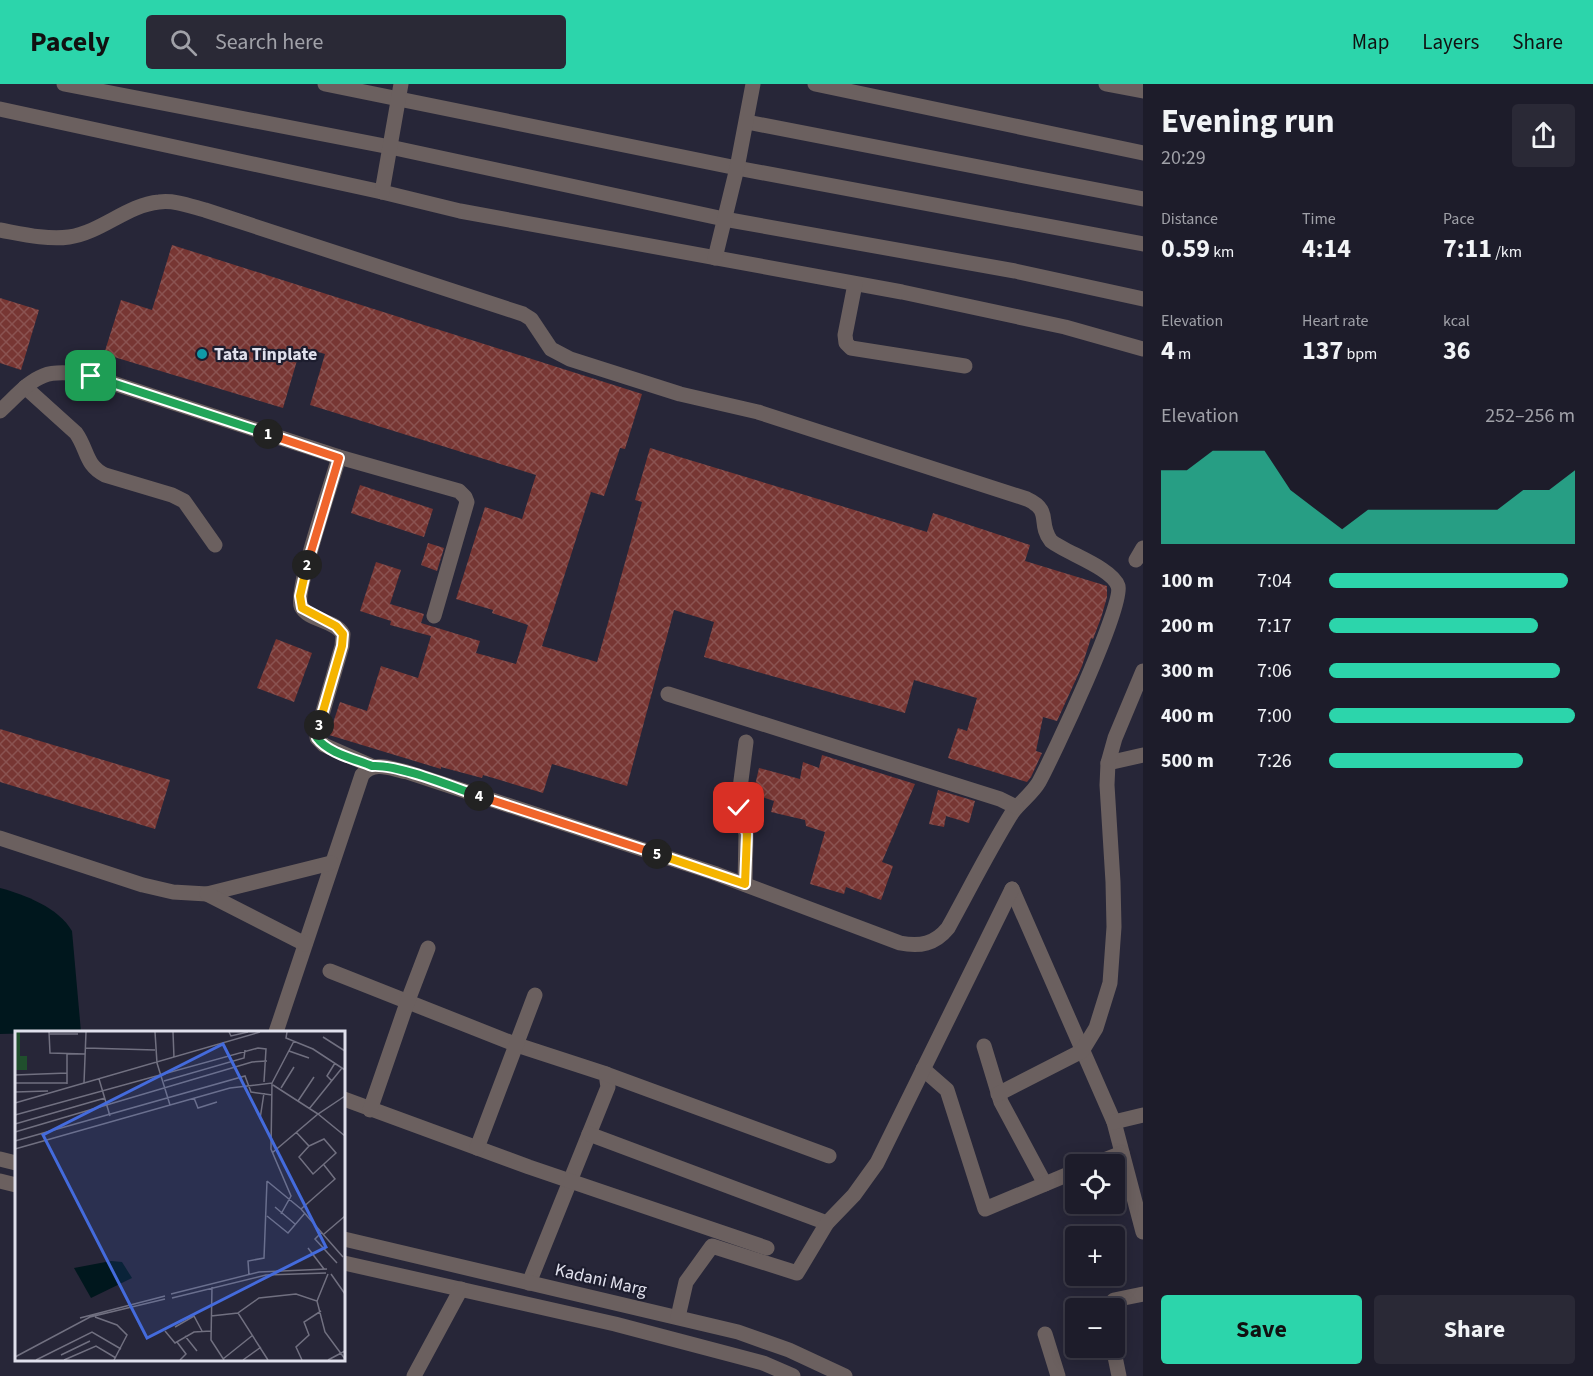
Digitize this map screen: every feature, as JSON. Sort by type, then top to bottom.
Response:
[{"type":"street","points":[[64,84],[390,147],[724,219],[1015,271],[1143,299]]},
{"type":"street","points":[[325,84],[400,91],[737,168],[1143,244]]},
{"type":"street","points":[[715,258],[737,168],[753,84]]},
{"type":"street","points":[[815,84],[1143,153]]},
{"type":"street","points":[[1106,84],[1143,91]]},
{"type":"street","points":[[382,192],[400,91]]},
{"type":"street","points":[[0,109],[460,211],[855,284],[1065,327],[1143,349]]},
{"type":"street","points":[[747,122],[1143,199]]},
{"type":"street","points":[[0,231],[55,238],[69,237],[88,232],[149,204],[176,202],[205,210],[523,314],[531,319],[551,349],[570,359],[680,394],[758,412],[1036,503],[1042,510],[1046,533],[1051,541],[1105,572],[1116,582],[1120,594],[1093,666],[1038,782],[1016,807],[948,928],[940,938],[927,944],[900,943],[745,884],[407,772],[372,766],[324,746],[317,738],[317,732],[342,646],[343,634],[336,626],[306,612],[300,602],[303,579],[339,458]]},
{"type":"street","points":[[855,284],[845,335],[846,343],[851,348],[965,366]]},
{"type":"street","points":[[0,411],[37,378],[50,372],[67,371],[91,376],[339,458],[451,488],[465,497],[467,502],[434,616]]},
{"type":"street","points":[[25,387],[76,433],[89,463],[96,470],[184,501],[214,545]]},
{"type":"street","points":[[998,1094],[1082,1051],[1096,1028],[1110,983],[1114,916],[1107,785],[1108,763],[1115,738],[1143,671]]},
{"type":"street","points":[[668,694],[1000,799],[1016,807]]},
{"type":"street","points":[[745,884],[747,834],[739,808],[739,796],[747,742]]},
{"type":"street","points":[[1108,763],[1143,755]]},
{"type":"street","points":[[276,1031],[362,775],[372,766]]},
{"type":"street","points":[[0,838],[143,885],[173,892],[207,894],[331,863]]},
{"type":"street","points":[[678,1317],[686,1282],[712,1246],[797,1273],[827,1223],[854,1195],[878,1163],[1012,889],[1114,1122],[1143,1232]]},
{"type":"street","points":[[207,894],[305,944]]},
{"type":"street","points":[[370,1110],[428,948]]},
{"type":"street","points":[[330,971],[517,1045],[606,1074],[829,1156]]},
{"type":"street","points":[[477,1148],[535,995]]},
{"type":"street","points":[[984,1046],[998,1094],[1045,1184]]},
{"type":"street","points":[[923,1069],[947,1090],[985,1209],[1065,1176]]},
{"type":"street","points":[[528,1283],[608,1087],[606,1074]]},
{"type":"street","points":[[345,1099],[477,1148],[767,1248]]},
{"type":"street","points":[[1114,1122],[1143,1115]]},
{"type":"street","points":[[589,1134],[827,1223]]},
{"type":"street","points":[[0,1159],[15,1163]]},
{"type":"street","points":[[0,1181],[15,1185]]},
{"type":"street","name":"Kadani Marg","points":[[345,1239],[738,1332],[789,1350],[844,1376]]},
{"type":"street","points":[[345,1263],[615,1324],[763,1363],[793,1376]]},
{"type":"street","points":[[414,1376],[461,1289]]},
{"type":"street","points":[[1124,1298],[1143,1294]]},
{"type":"street","points":[[1045,1334],[1058,1376]]},
{"type":"street","points":[[1115,1358],[1119,1376]]},
{"type":"water","points":[[0,888],[40,903],[58,915],[72,931],[81,1031],[15,1031],[15,1034],[0,1034]]},
{"type":"building","points":[[172,245],[642,394],[625,449],[620,448],[604,496],[591,492],[542,646],[597,662],[642,502],[635,500],[650,448],[927,532],[933,513],[1030,545],[1025,561],[1107,586],[1107,597],[1101,618],[1057,721],[1043,717],[1036,751],[1042,753],[1031,777],[1027,782],[948,758],[958,728],[967,731],[977,698],[914,680],[905,713],[704,657],[714,622],[674,610],[627,786],[552,764],[543,793],[483,775],[482,778],[441,767],[441,769],[329,735],[340,702],[367,711],[381,666],[418,678],[431,636],[390,625],[391,621],[360,611],[376,562],[401,570],[390,604],[424,614],[421,623],[480,641],[476,653],[516,664],[528,625],[492,613],[493,610],[456,599],[485,507],[522,519],[536,475],[310,405],[325,354],[301,347],[283,408],[104,354],[121,300],[152,310]]},
{"type":"building","points":[[0,298],[39,310],[21,370],[0,363]]},
{"type":"building","points":[[360,485],[433,509],[424,537],[351,513]]},
{"type":"building","points":[[428,543],[444,548],[437,571],[421,565]]},
{"type":"building","points":[[276,639],[312,653],[294,702],[257,688]]},
{"type":"building","points":[[0,729],[170,780],[155,829],[0,782]]},
{"type":"building","points":[[822,755],[915,784],[882,862],[893,866],[881,900],[846,887],[844,894],[810,884],[825,832],[806,826],[805,820],[771,812],[774,801],[753,794],[759,768],[800,779],[803,762],[819,768]]},
{"type":"building","points":[[938,790],[975,801],[969,823],[946,816],[944,827],[929,824]]},
{"type":"place","name":"Tata Tinplate","points":[[202,354]]},
{"type":"route","points":[[91,376],[339,458],[300,596],[302,608],[306,612],[336,626],[343,634],[342,646],[317,732],[317,738],[324,746],[372,766],[407,772],[745,884],[747,834],[739,808]]}]
